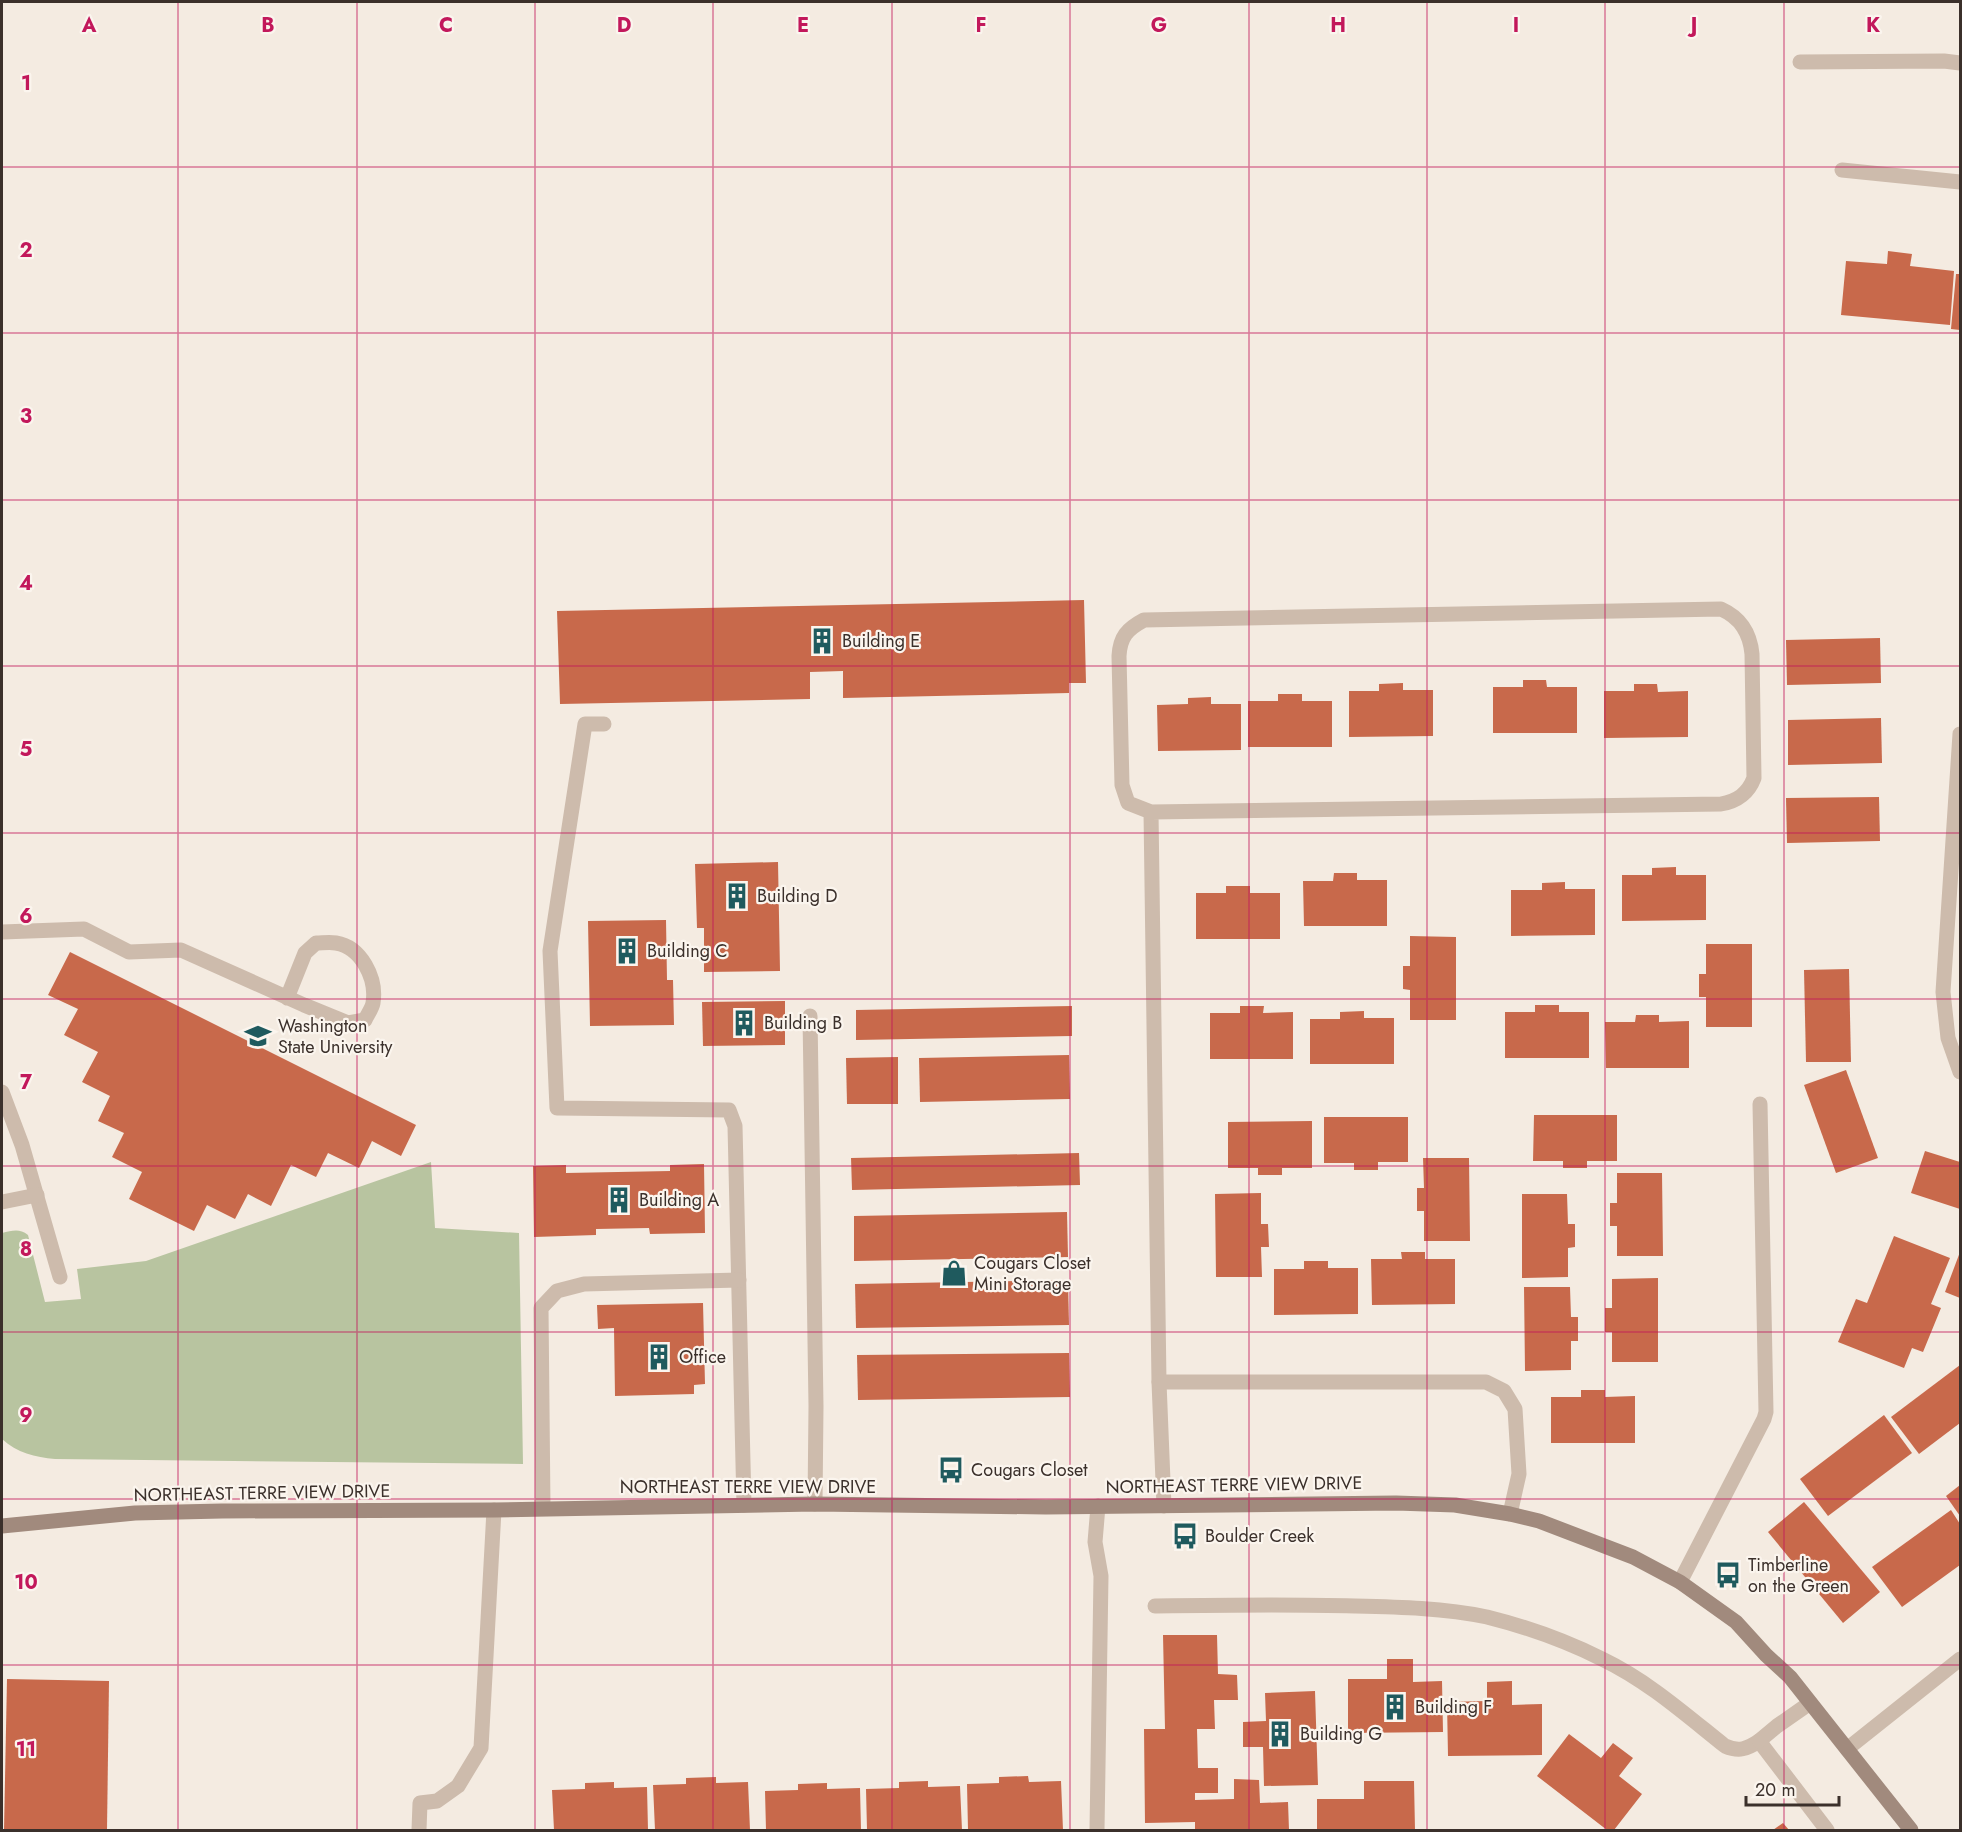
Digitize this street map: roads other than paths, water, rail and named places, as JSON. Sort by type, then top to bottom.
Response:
[{"type":"main road","name":"NORTHEAST TERRE VIEW DRIVE","points":[[2,1526],[135,1513],[815,1504],[1164,1506],[1396,1503],[1455,1505],[1539,1521],[1633,1557],[1680,1582],[1736,1622],[1790,1677],[1911,1830]]},
{"type":"street","points":[[1800,62],[1944,61],[1960,63]]},
{"type":"street","points":[[1842,170],[1960,182]]},
{"type":"street","points":[[1721,609],[1739,621],[1749,638],[1752,654],[1754,778],[1750,788],[1732,802],[1721,804],[1151,812],[1128,803],[1122,785],[1119,648],[1126,631],[1143,620],[1721,609]]},
{"type":"street","points":[[604,724],[585,724],[550,951],[557,1108],[729,1110],[735,1126],[744,1505]]},
{"type":"street","points":[[1960,734],[1943,992],[1948,1038],[1960,1072]]},
{"type":"street","points":[[1151,812],[1159,1382],[1164,1506]]},
{"type":"street","points":[[2,932],[84,929],[129,952],[181,950],[286,998],[348,1023],[365,1020],[373,1004],[373,986],[367,966],[356,951],[336,943],[316,943],[305,952],[286,998]]},
{"type":"street","points":[[810,1016],[816,1406],[815,1504]]},
{"type":"street","points":[[2,1092],[22,1145],[60,1277]]},
{"type":"street","points":[[1680,1582],[1765,1416],[1761,1104]]},
{"type":"street","points":[[2,1202],[37,1195]]},
{"type":"street","points":[[543,1508],[541,1308],[557,1291],[584,1284],[739,1280]]},
{"type":"street","points":[[1159,1382],[1486,1382],[1504,1391],[1515,1409],[1519,1474],[1510,1514]]},
{"type":"street","points":[[1097,1830],[1101,1596],[1101,1576],[1095,1542],[1098,1506]]},
{"type":"street","points":[[419,1830],[420,1803],[437,1801],[458,1786],[481,1748],[494,1510]]},
{"type":"street","points":[[1155,1606],[1265,1604],[1378,1606],[1484,1617],[1548,1636],[1604,1660],[1652,1689],[1732,1749],[1745,1749],[1759,1741],[1810,1703]]},
{"type":"street","points":[[1847,1749],[1960,1659]]},
{"type":"street","points":[[1759,1741],[1827,1830]]},
{"type":"place","name":"Building E","points":[[822,641]]},
{"type":"place","name":"Building D","points":[[737,896]]},
{"type":"place","name":"Building C","points":[[627,951]]},
{"type":"place","name":"Building B","points":[[744,1023]]},
{"type":"place","name":"Washington State University","points":[[258,1036]]},
{"type":"place","name":"Building A","points":[[619,1200]]},
{"type":"place","name":"Cougars Closet Mini Storage","points":[[954,1273]]},
{"type":"place","name":"Office","points":[[659,1357]]},
{"type":"place","name":"Cougars Closet","points":[[951,1470]]},
{"type":"place","name":"Boulder Creek","points":[[1185,1536]]},
{"type":"place","name":"Timberline on the Green","points":[[1728,1575]]},
{"type":"place","name":"Building F","points":[[1395,1707]]},
{"type":"place","name":"Building G","points":[[1280,1734]]}]
